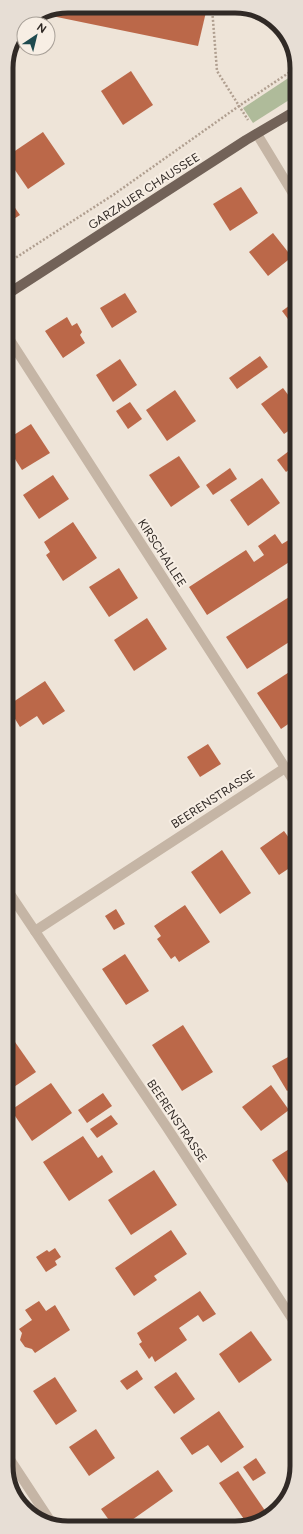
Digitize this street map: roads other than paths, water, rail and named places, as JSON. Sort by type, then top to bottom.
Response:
[{"type":"main road","name":"GARZAUER CHAUSSEE","points":[[13,291],[290,114]]},
{"type":"street","points":[[257,134],[290,190]]},
{"type":"street","name":"KIRSCHALLEE","points":[[13,345],[290,776]]},
{"type":"street","name":"BEERENSTRASSE","points":[[35,931],[285,768]]},
{"type":"street","name":"BEERENSTRASSE","points":[[13,898],[166,1126],[290,1315]]},
{"type":"street","points":[[13,1465],[47,1517]]}]
